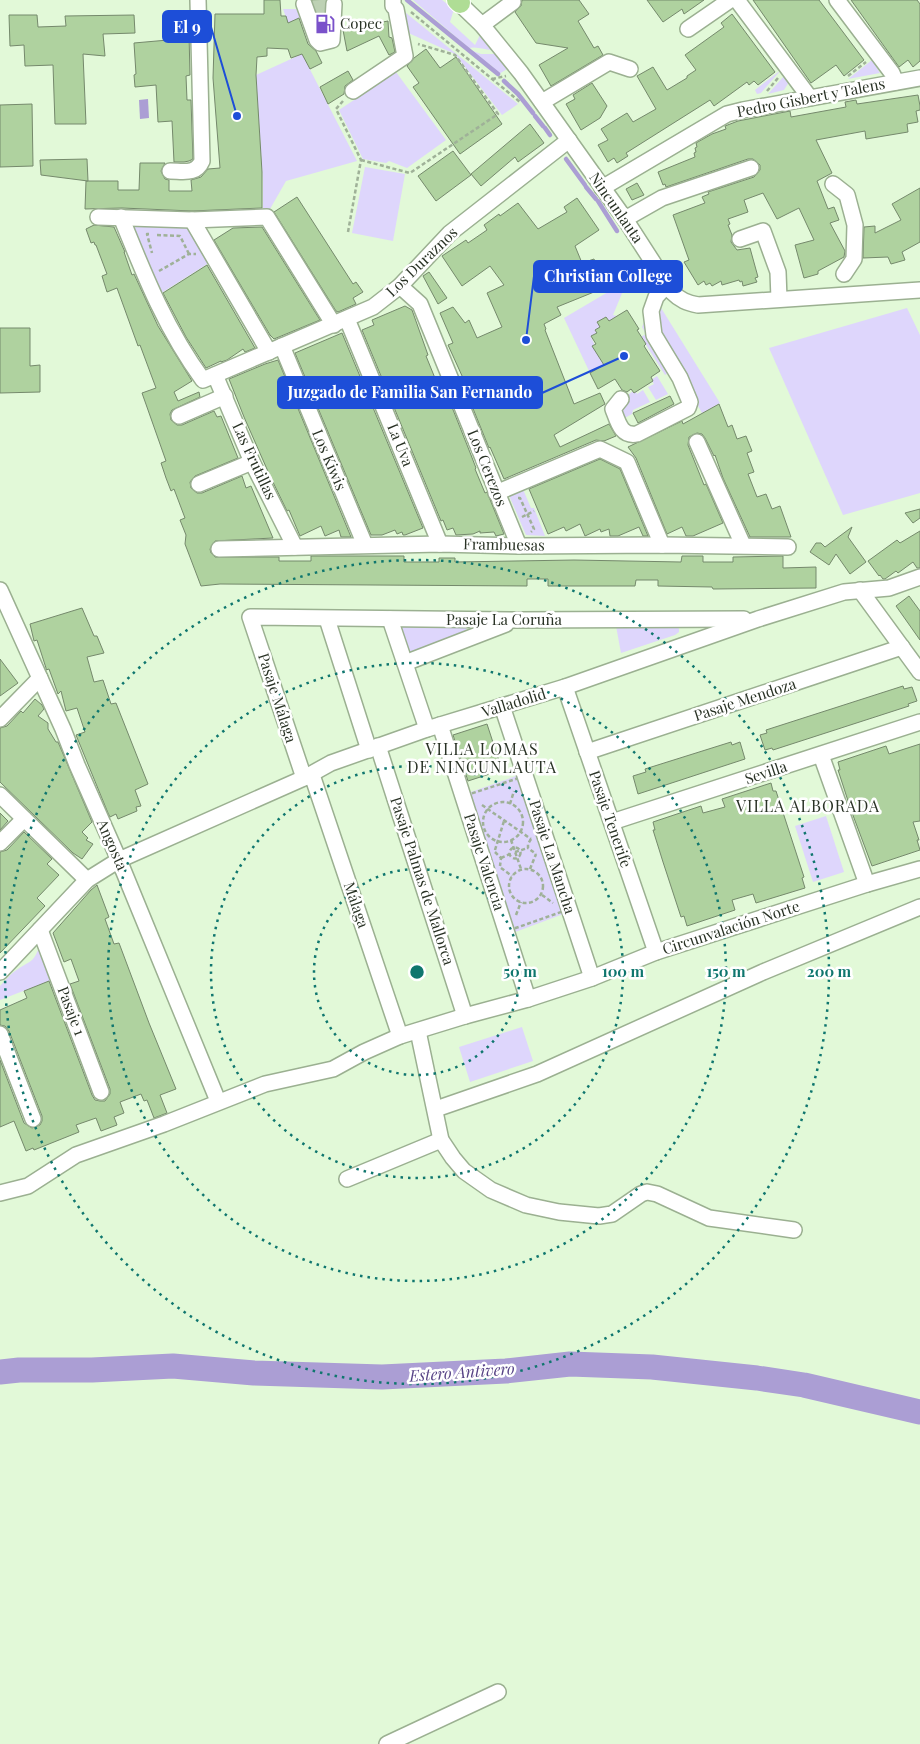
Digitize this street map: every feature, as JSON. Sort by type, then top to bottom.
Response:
[{"type":"street","points":[[170,171],[194,171],[200,167],[202,161],[198,0]]},
{"type":"street","points":[[353,91],[405,56],[393,0]]},
{"type":"street","points":[[688,29],[730,0]]},
{"type":"street","points":[[737,0],[810,98]]},
{"type":"street","points":[[837,0],[892,73],[896,82]]},
{"type":"street","name":"Nincunlauta","points":[[458,1],[503,50],[542,102],[625,219],[667,285],[678,298],[698,305],[920,290]]},
{"type":"street","points":[[306,2],[320,43],[332,40],[333,4]]},
{"type":"street","points":[[482,25],[513,2]]},
{"type":"street","points":[[542,102],[609,62],[630,68]]},
{"type":"street","name":"Pedro Gisbert y Talens","points":[[602,188],[727,114],[920,78]]},
{"type":"street","name":"Los Duraznos","points":[[209,377],[374,307],[400,286],[450,233],[569,140]]},
{"type":"street","points":[[625,219],[662,198],[751,168]]},
{"type":"street","points":[[833,184],[847,195],[855,225],[854,259],[841,268],[844,295]]},
{"type":"street","name":"La Uva","points":[[192,220],[267,216],[341,322],[440,544]]},
{"type":"street","points":[[98,217],[192,220]]},
{"type":"street","name":"Las Frutillas","points":[[120,217],[154,298],[190,363],[209,377],[225,396],[252,462],[295,547]]},
{"type":"street","name":"Los Kiwis","points":[[192,220],[275,349],[365,545]]},
{"type":"street","points":[[740,239],[763,231],[778,272],[779,299]]},
{"type":"street","points":[[621,399],[613,409],[621,428],[630,435],[637,434],[688,408],[690,402],[680,378],[654,335],[651,312],[656,298],[667,285]]},
{"type":"street","name":"Los Cerezos","points":[[400,286],[420,304],[519,546]]},
{"type":"street","points":[[179,416],[225,396]]},
{"type":"street","points":[[697,442],[743,545]]},
{"type":"street","points":[[496,493],[600,449],[626,462],[662,545]]},
{"type":"street","points":[[199,484],[252,462]]},
{"type":"street","name":"Frambuesas","points":[[219,549],[440,544],[519,546],[788,546]]},
{"type":"street","name":"Valladolid","points":[[0,972],[87,880],[119,860],[308,776],[331,763],[434,727],[565,687],[758,619],[844,592],[889,588],[920,577]]},
{"type":"street","name":"Angosta","points":[[0,590],[49,694],[218,1101]]},
{"type":"street","points":[[860,590],[920,672]]},
{"type":"street","name":"Pasaje La Coruña","points":[[250,618],[758,619]]},
{"type":"street","name":"Pasaje Málaga","points":[[250,618],[308,776]]},
{"type":"street","name":"Pasaje Valencia","points":[[390,618],[405,663],[434,727],[528,999]]},
{"type":"street","name":"Pasaje Palmas de Mallorca","points":[[327,619],[374,748],[465,1016]]},
{"type":"street","points":[[405,663],[515,620]]},
{"type":"street","name":"Pasaje Mendoza","points":[[587,752],[902,647]]},
{"type":"street","points":[[0,719],[40,678]]},
{"type":"street","name":"Pasaje Tenerife","points":[[565,687],[656,952]]},
{"type":"street","name":"Pasaje La Mancha","points":[[502,706],[592,978]]},
{"type":"street","name":"Sevilla","points":[[612,822],[920,722]]},
{"type":"street","points":[[821,755],[867,884]]},
{"type":"street","name":"Málaga","points":[[308,776],[400,1036]]},
{"type":"street","points":[[0,795],[87,880]]},
{"type":"street","points":[[0,843],[24,818]]},
{"type":"street","name":"Circunvalación Norte","points":[[0,1193],[28,1186],[76,1155],[164,1124],[218,1101],[265,1084],[333,1069],[364,1052],[400,1036],[528,999],[592,978],[656,952],[867,884],[920,869]]},
{"type":"street","points":[[436,1109],[538,1074],[763,972],[920,907]]},
{"type":"street","name":"Pasaje 1","points":[[40,930],[101,1092]]},
{"type":"street","points":[[418,1031],[436,1109],[441,1140],[453,1158],[477,1181],[491,1190],[526,1205],[559,1212],[599,1216],[612,1214],[647,1192],[657,1194],[709,1218],[794,1230]]},
{"type":"street","points":[[0,1034],[33,1119]]},
{"type":"street","points":[[347,1179],[441,1140]]},
{"type":"street","points":[[392,1743],[498,1692]]},
{"type":"path","points":[[410,12],[520,102]]},
{"type":"path","points":[[361,160],[410,173],[498,114],[455,55],[420,45],[401,37]]},
{"type":"path","points":[[844,78],[873,57]]},
{"type":"path","points":[[767,91],[788,68]]},
{"type":"path","points":[[491,79],[510,75]]},
{"type":"path","points":[[348,232],[361,160],[336,109],[353,91]]},
{"type":"path","points":[[152,253],[147,234],[180,236],[189,254],[158,272]]},
{"type":"path","points":[[519,778],[564,911],[510,930],[467,795],[519,778]]},
{"type":"path","points":[[467,795],[474,800]]},
{"type":"path","points":[[498,803],[510,804],[515,807],[522,818],[520,832],[506,842],[498,841],[489,836],[483,820],[488,810],[498,803]]},
{"type":"path","points":[[481,805],[540,845],[530,869]]},
{"type":"path","points":[[491,861],[504,821]]},
{"type":"path","points":[[528,848],[531,839]]},
{"type":"path","points":[[511,840],[521,869]]},
{"type":"path","points":[[514,848],[517,847],[520,850]]},
{"type":"path","points":[[510,854],[510,851],[514,848]]},
{"type":"path","points":[[501,858],[528,848]]},
{"type":"path","points":[[528,848],[536,854]]},
{"type":"path","points":[[517,858],[520,856],[520,850]]},
{"type":"path","points":[[494,851],[501,858],[500,867]]},
{"type":"path","points":[[510,854],[517,858]]},
{"type":"path","points":[[521,869],[530,869],[540,876],[544,887],[542,895],[538,899],[527,903],[515,899],[509,888],[512,876],[521,869]]},
{"type":"shaded area","points":[[413,0],[442,0],[454,9],[450,22],[475,45],[480,35],[493,50],[469,48]]},
{"type":"shaded area","points":[[400,8],[518,104],[502,115],[455,54],[404,31]]},
{"type":"shaded area","points":[[283,9],[296,9],[301,17],[288,23]]},
{"type":"shaded area","points":[[473,51],[481,54],[496,54],[507,69],[499,74],[492,66],[470,52]]},
{"type":"shaded area","points":[[302,54],[357,161],[286,181],[270,209],[263,210],[263,181],[256,75]]},
{"type":"shaded area","points":[[872,60],[880,73],[848,79]]},
{"type":"shaded area","points":[[781,70],[761,93],[757,94],[755,90]]},
{"type":"shaded area","points":[[396,72],[446,140],[407,168],[389,161],[386,163],[363,159],[339,110]]},
{"type":"shaded area","points":[[784,76],[789,82],[784,90],[768,94]]},
{"type":"shaded area","points":[[148,99],[149,118],[140,119],[139,100]]},
{"type":"shaded area","points":[[365,167],[405,174],[393,241],[352,233]]},
{"type":"shaded area","points":[[129,223],[185,223],[212,261],[155,297]]},
{"type":"shaded area","points":[[647,269],[641,283],[637,281],[634,290],[625,286],[613,315],[617,316],[609,321],[606,317],[597,322],[600,327],[595,330],[597,333],[591,337],[604,365],[590,373],[564,318]]},
{"type":"shaded area","points":[[658,303],[720,403],[702,413],[658,335]]},
{"type":"shaded area","points":[[907,308],[920,335],[920,493],[843,515],[769,348]]},
{"type":"shaded area","points":[[649,311],[671,371],[665,375],[641,337],[646,334],[642,327]]},
{"type":"shaded area","points":[[657,376],[668,394],[656,400],[648,387],[654,384],[651,380]]},
{"type":"shaded area","points":[[635,390],[637,394],[643,390],[650,402],[633,410],[632,414],[621,420],[618,413],[626,404],[626,396]]},
{"type":"shaded area","points":[[522,487],[531,508],[534,508],[545,536],[526,535],[508,493]]},
{"type":"shaded area","points":[[403,625],[463,625],[466,627],[467,633],[413,653],[408,650],[401,629]]},
{"type":"shaded area","points":[[616,626],[677,626],[679,632],[621,653]]},
{"type":"shaded area","points":[[519,775],[566,913],[510,934],[465,794]]},
{"type":"shaded area","points":[[826,816],[844,872],[813,882],[795,826]]},
{"type":"shaded area","points":[[38,950],[43,955],[54,979],[0,1000],[0,986],[13,973],[32,960]]},
{"type":"shaded area","points":[[522,1027],[533,1061],[470,1082],[459,1047]]},
{"type":"building","points":[[264,0],[280,0],[281,16],[286,16],[288,23],[299,18],[308,44],[316,51],[322,63],[310,69],[302,54],[291,58],[288,49],[267,48],[267,56],[257,57],[256,75],[262,172],[262,208],[192,211],[122,208],[85,209],[86,181],[118,181],[118,190],[139,190],[140,163],[165,163],[161,171],[165,179],[169,180],[169,191],[192,191],[191,180],[201,177],[208,169],[220,168],[213,78],[215,14],[264,14]]},
{"type":"building","points":[[312,0],[326,0],[324,11],[317,12]]},
{"type":"building","points":[[522,0],[579,0],[589,14],[578,21],[594,48],[598,46],[603,55],[551,86],[539,65],[568,48],[536,43],[515,12],[521,6]]},
{"type":"building","points":[[647,0],[704,0],[684,14],[682,9],[663,22]]},
{"type":"building","points":[[753,0],[819,0],[864,60],[844,76],[836,65],[811,83]]},
{"type":"building","points":[[851,0],[917,0],[920,4],[920,61],[913,67],[908,60],[899,67]]},
{"type":"building","points":[[732,14],[775,72],[758,85],[754,81],[749,85],[747,82],[714,106],[710,100],[626,153],[628,156],[617,163],[614,158],[608,162],[598,145],[608,140],[601,129],[627,113],[633,122],[656,109],[637,76],[653,67],[667,90],[687,78],[696,70],[685,55],[724,27],[721,23]]},
{"type":"building","points":[[9,15],[37,15],[38,27],[66,26],[65,16],[134,15],[135,33],[103,34],[105,56],[83,54],[86,124],[55,124],[53,65],[25,66],[24,45],[10,46]]},
{"type":"building","points":[[388,21],[389,37],[392,38],[395,52],[389,55],[379,36],[347,51],[343,30]]},
{"type":"building","points":[[183,24],[184,34],[189,34],[190,75],[186,76],[187,100],[191,100],[193,159],[184,162],[174,162],[172,121],[158,122],[156,85],[135,87],[134,43],[168,40],[168,25]]},
{"type":"building","points":[[426,49],[440,68],[456,57],[502,124],[460,154],[413,87],[419,83],[407,66]]},
{"type":"building","points":[[348,71],[353,80],[345,86],[344,94],[328,104],[320,87]]},
{"type":"building","points":[[592,83],[607,106],[600,118],[581,130],[566,104],[575,99],[573,95]]},
{"type":"building","points":[[918,95],[920,110],[916,111],[918,122],[907,124],[908,132],[866,139],[865,131],[816,140],[832,173],[817,181],[828,209],[834,207],[839,220],[830,223],[845,251],[844,257],[818,271],[818,274],[804,278],[795,245],[814,240],[799,208],[777,219],[763,193],[744,200],[748,212],[728,219],[732,235],[731,242],[737,250],[750,248],[758,277],[755,278],[757,282],[743,286],[742,281],[740,282],[739,280],[722,285],[721,281],[712,286],[710,283],[706,285],[704,281],[698,285],[684,262],[689,260],[673,215],[705,203],[702,197],[709,194],[708,192],[754,177],[760,170],[760,165],[753,159],[748,159],[666,187],[665,184],[663,185],[658,172],[695,157],[696,143],[726,129],[725,126],[738,121],[790,111],[791,117],[846,107],[845,102],[856,100],[857,104]]},
{"type":"building","points":[[32,104],[33,166],[0,167],[0,105]]},
{"type":"building","points":[[530,124],[544,143],[518,162],[515,157],[481,186],[471,174]]},
{"type":"building","points":[[453,151],[471,175],[436,201],[418,176]]},
{"type":"building","points":[[87,159],[88,181],[41,175],[40,160]]},
{"type":"building","points":[[637,183],[644,195],[632,200],[626,189]]},
{"type":"building","points":[[920,188],[920,242],[902,252],[905,260],[891,264],[888,257],[863,258],[864,227],[875,226],[875,233],[901,220],[892,204]]},
{"type":"building","points":[[297,197],[353,284],[356,282],[363,292],[353,298],[356,304],[338,312],[336,311],[274,212]]},
{"type":"building","points":[[577,198],[599,230],[575,246],[582,263],[594,259],[601,277],[589,282],[594,292],[557,307],[561,315],[544,324],[574,404],[600,393],[605,404],[554,435],[560,447],[609,424],[616,436],[604,441],[596,440],[504,479],[489,448],[461,379],[463,378],[448,345],[453,343],[440,313],[453,307],[465,323],[469,320],[477,338],[502,327],[487,293],[504,285],[490,266],[462,286],[442,256],[466,240],[468,243],[487,230],[484,225],[518,203],[538,229],[567,212],[564,207]]},
{"type":"building","points":[[94,225],[114,227],[125,252],[132,275],[134,274],[158,326],[192,381],[174,392],[178,401],[199,392],[200,397],[172,410],[170,414],[171,420],[177,425],[182,425],[214,411],[217,417],[221,416],[238,458],[195,476],[190,482],[191,488],[197,493],[202,493],[242,476],[246,488],[251,486],[273,538],[215,541],[210,549],[215,557],[279,557],[279,561],[311,561],[311,556],[404,556],[404,562],[439,562],[439,558],[455,558],[455,562],[574,560],[681,562],[682,556],[703,556],[703,562],[733,562],[733,557],[783,556],[783,568],[816,567],[816,588],[713,589],[712,587],[658,586],[658,580],[636,580],[635,586],[548,586],[548,579],[527,579],[527,586],[220,584],[201,586],[185,544],[186,535],[180,520],[185,518],[174,489],[171,491],[166,478],[161,463],[166,461],[142,393],[156,388],[140,345],[138,346],[117,288],[107,292],[102,276],[107,274],[96,245],[94,242],[91,243],[86,229]]},
{"type":"building","points":[[262,227],[320,320],[274,339],[214,240],[233,228]]},
{"type":"building","points":[[207,265],[255,348],[245,352],[243,349],[227,360],[206,368],[186,337],[163,293]]},
{"type":"building","points":[[429,272],[447,298],[438,304],[423,276]]},
{"type":"building","points":[[405,306],[412,310],[428,355],[426,356],[439,388],[444,387],[475,469],[485,493],[487,492],[504,534],[496,536],[494,532],[480,533],[480,531],[473,534],[456,535],[453,528],[447,530],[443,520],[441,521],[362,330],[374,325],[372,320]]},
{"type":"building","points":[[627,310],[639,329],[637,330],[646,344],[644,346],[660,371],[651,377],[653,381],[634,393],[631,389],[627,392],[622,390],[615,379],[598,389],[590,373],[604,365],[592,346],[596,344],[591,336],[597,333],[595,330],[600,327],[597,322],[606,317],[609,321]]},
{"type":"building","points":[[0,328],[30,328],[30,366],[40,365],[40,392],[0,393]]},
{"type":"building","points":[[342,333],[423,528],[405,535],[402,532],[397,534],[395,530],[382,535],[371,535],[295,353]]},
{"type":"building","points":[[278,360],[351,537],[341,537],[339,530],[325,536],[321,526],[300,536],[289,510],[287,511],[270,476],[244,417],[229,379]]},
{"type":"building","points":[[670,396],[674,404],[638,423],[633,413]]},
{"type":"building","points":[[719,404],[728,427],[732,425],[737,439],[746,436],[752,451],[747,453],[754,472],[748,474],[757,497],[766,494],[772,509],[780,506],[791,537],[750,537],[723,478],[715,455],[702,434],[697,433],[689,437],[688,445],[704,485],[706,484],[723,523],[693,536],[686,536],[682,527],[667,534],[636,458],[628,447],[682,421],[683,424]]},
{"type":"building","points":[[600,459],[620,469],[648,536],[643,536],[639,527],[618,536],[610,536],[609,529],[601,532],[600,529],[585,536],[580,524],[566,531],[564,527],[548,534],[529,489]]},
{"type":"building","points":[[920,509],[920,518],[913,523],[905,513]]},
{"type":"building","points":[[852,527],[848,537],[866,562],[850,574],[836,554],[829,565],[810,552],[816,543],[821,543],[825,547]]},
{"type":"building","points":[[920,531],[920,568],[917,568],[913,562],[898,573],[896,571],[885,579],[879,576],[868,561],[897,540],[900,543]]},
{"type":"building","points":[[909,596],[920,611],[920,640],[896,606]]},
{"type":"building","points":[[82,608],[94,636],[97,636],[104,653],[87,657],[94,682],[103,680],[111,704],[116,703],[148,784],[135,790],[141,806],[136,807],[137,811],[118,819],[116,814],[110,817],[76,735],[85,732],[77,708],[66,711],[61,691],[58,694],[49,669],[46,670],[37,640],[34,641],[30,624]]},
{"type":"building","points":[[0,659],[18,683],[0,696]]},
{"type":"building","points":[[903,686],[904,689],[912,687],[917,701],[908,704],[909,706],[773,750],[772,748],[765,750],[760,735],[767,733],[766,730]]},
{"type":"building","points":[[35,699],[44,709],[38,716],[48,723],[48,729],[56,742],[58,742],[92,822],[82,832],[88,838],[86,840],[93,844],[82,859],[73,853],[0,782],[0,728],[7,726],[21,711],[23,713]]},
{"type":"building","points":[[487,724],[502,770],[468,781],[453,735]]},
{"type":"building","points":[[731,742],[732,745],[740,742],[745,759],[638,794],[633,776],[646,772],[645,769]]},
{"type":"building","points":[[920,744],[920,821],[913,822],[920,850],[872,866],[851,810],[838,770],[840,770],[838,762],[886,746],[889,754]]},
{"type":"building","points":[[771,783],[773,791],[776,791],[804,877],[802,878],[805,888],[756,903],[753,894],[732,900],[735,910],[687,926],[684,916],[681,917],[663,862],[653,830],[655,830],[653,822],[701,806],[703,813],[725,807],[722,799]]},
{"type":"building","points":[[0,813],[8,821],[0,830]]},
{"type":"building","points":[[24,832],[52,859],[47,864],[59,875],[37,898],[45,906],[0,953],[0,852],[7,850]]},
{"type":"building","points":[[97,885],[109,917],[105,919],[114,944],[119,943],[176,1089],[160,1095],[167,1113],[154,1118],[147,1100],[144,1101],[141,1094],[120,1102],[124,1113],[114,1117],[117,1125],[101,1131],[96,1118],[76,1125],[79,1132],[34,1150],[33,1148],[26,1151],[14,1121],[0,1127],[0,1060],[24,1123],[32,1128],[40,1125],[42,1121],[42,1116],[9,1031],[5,1026],[0,1025],[0,1010],[27,998],[24,991],[49,981],[92,1095],[95,1100],[105,1101],[110,1094],[110,1089],[70,984],[79,981],[71,959],[64,962],[53,933]]},
{"type":"waterway","points":[[407,0],[498,74]]},
{"type":"waterway","points":[[504,81],[518,94],[533,113]]},
{"type":"waterway","points":[[535,116],[543,126]]},
{"type":"waterway","points":[[545,128],[550,135]]},
{"type":"waterway","points":[[566,159],[585,185]]},
{"type":"waterway","points":[[586,187],[596,199]]},
{"type":"waterway","points":[[598,201],[617,231]]},
{"type":"waterway","name":"Estero Antivero","points":[[0,1372],[173,1366],[254,1373],[382,1377],[506,1371],[570,1364],[652,1367],[804,1385],[920,1412]]},
{"type":"tunnel","points":[[312,8],[330,7]]},
{"type":"place","name":"Copec","points":[[325,24]]},
{"type":"place","name":"El 9","points":[[237,116]]},
{"type":"place","name":"Christian College","points":[[526,340]]},
{"type":"place","name":"Juzgado de Familia San Fernando","points":[[624,356]]},
{"type":"district","name":"VILLA LOMAS DE NINCUNLAUTA","points":[[482,758]]},
{"type":"district","name":"VILLA ALBORADA","points":[[808,806]]}]
